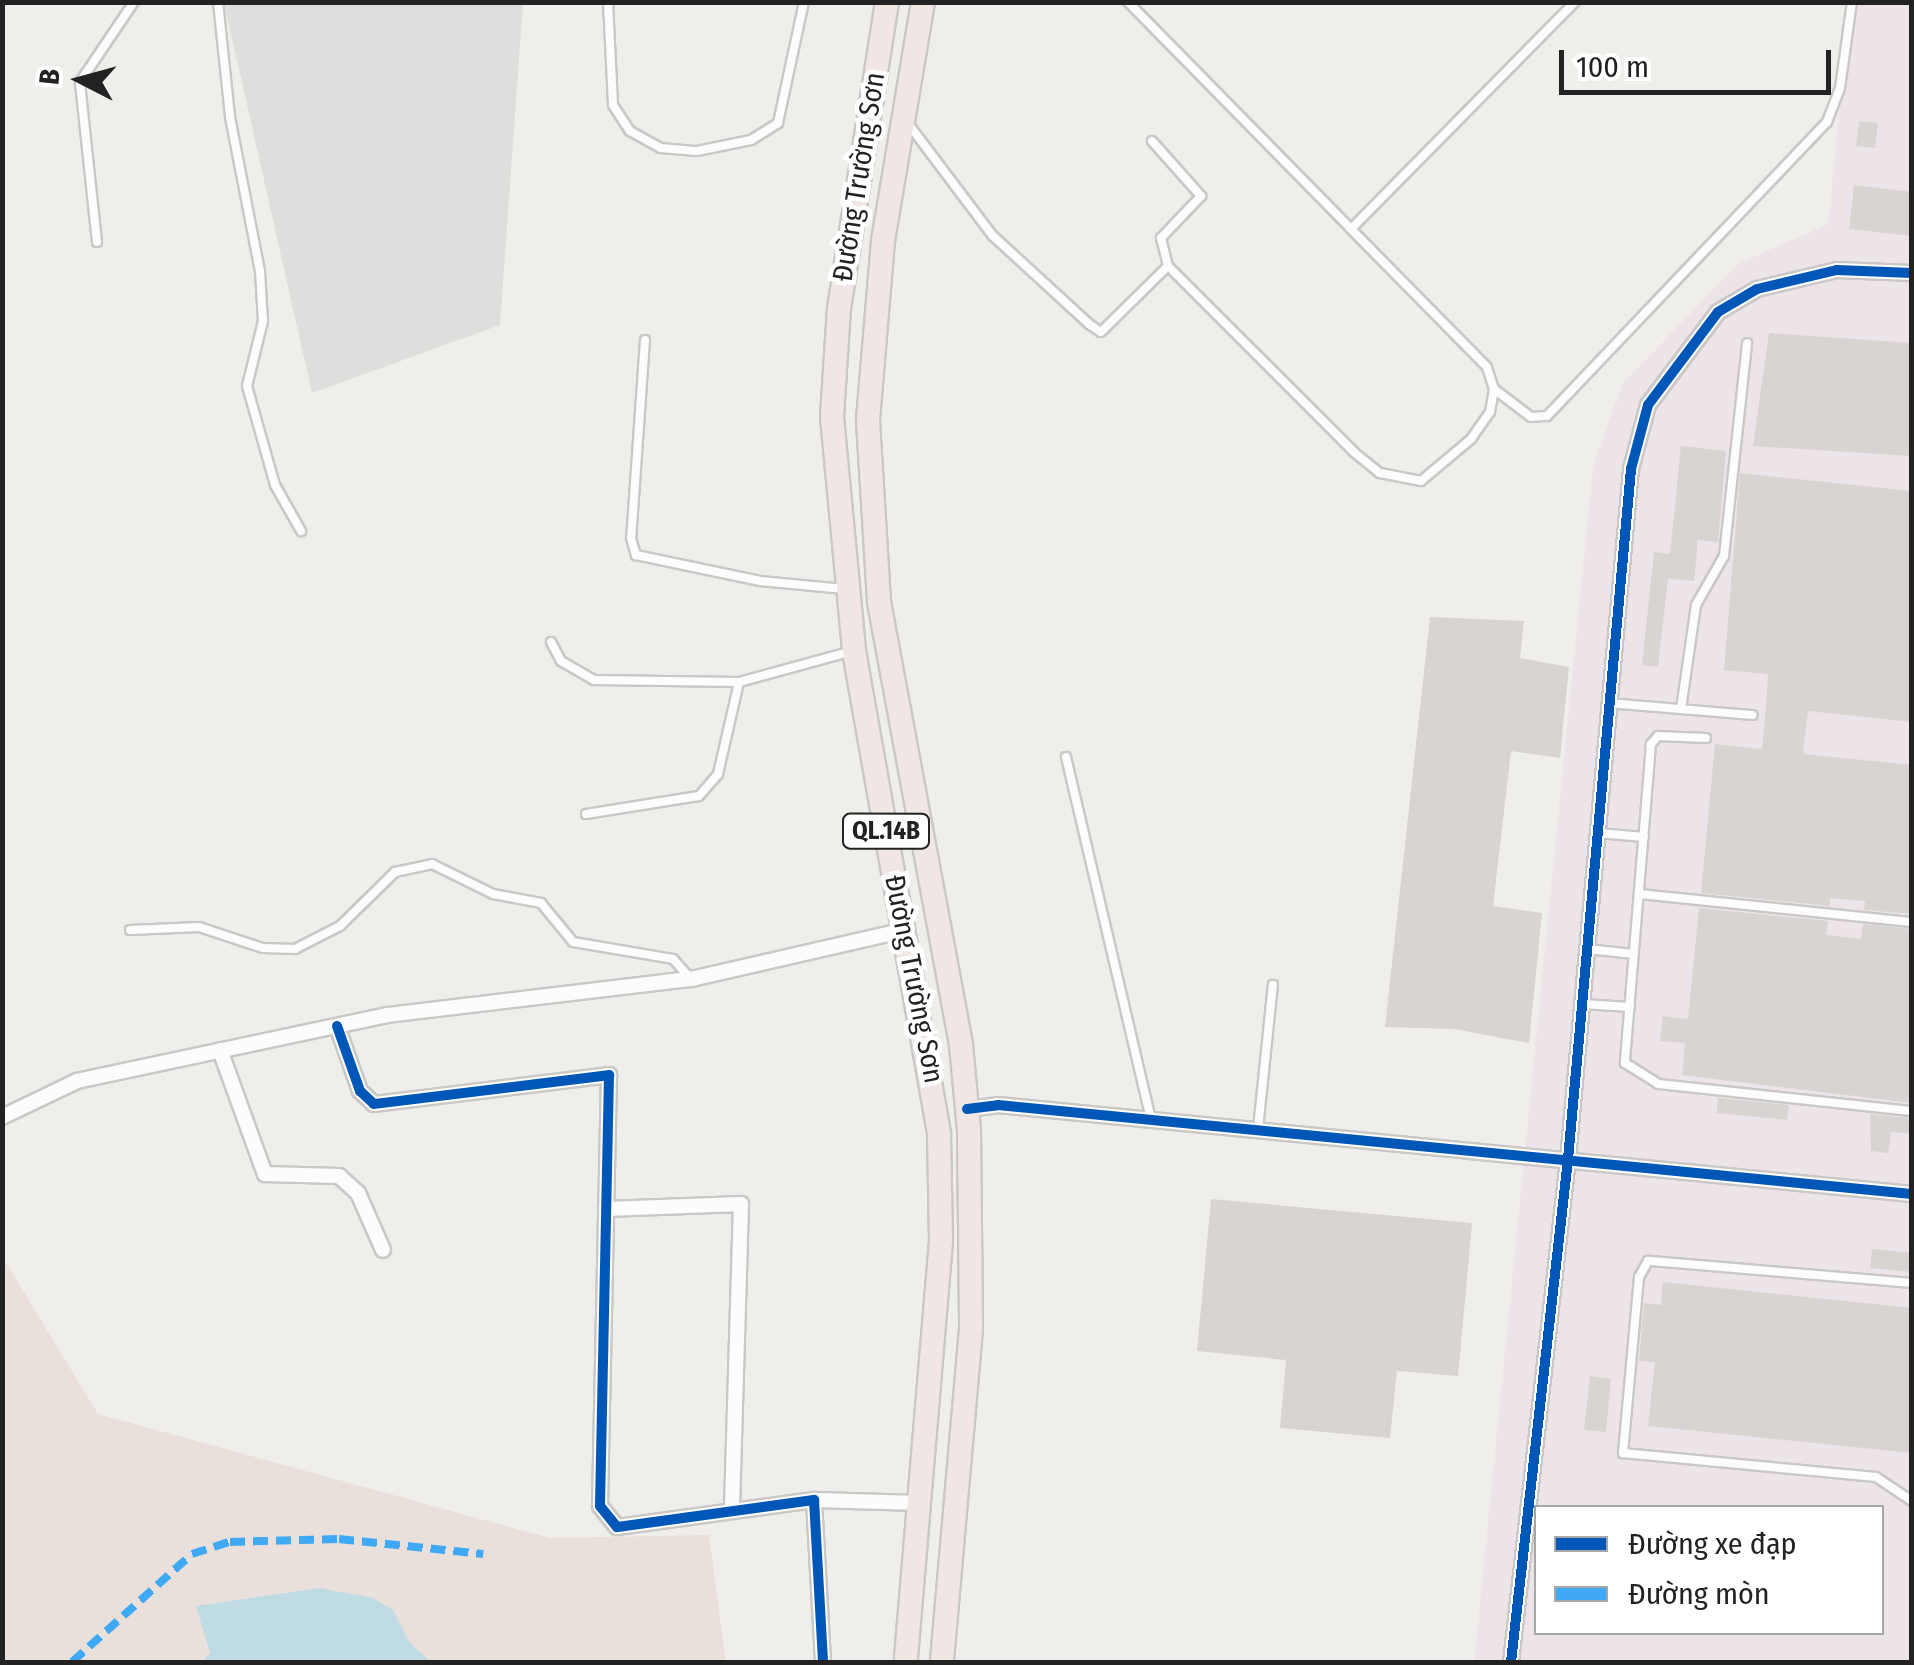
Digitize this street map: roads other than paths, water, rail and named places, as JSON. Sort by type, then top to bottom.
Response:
[{"type":"highway","name":"Đường Trường Sơn","points":[[887,2],[834,363],[845,589],[931,1061],[941,1189],[921,1504],[906,1662]]},
{"type":"highway","name":"Đường Trường Sơn","points":[[923,2],[870,346],[873,534],[879,602],[961,1045],[967,1109],[971,1329],[942,1662]]},
{"type":"street","points":[[1511,1662],[1568,1159],[1630,469],[1648,405],[1668,373],[1718,312],[1757,289],[1837,270],[1912,273]]},
{"type":"street","points":[[2,1117],[77,1081],[220,1050],[337,1026],[691,979],[905,930]]},
{"type":"street","points":[[337,1026],[360,1091],[374,1104],[609,1075],[600,1506],[617,1528],[732,1508],[814,1500],[921,1504]]},
{"type":"street","points":[[220,1050],[264,1174],[338,1176],[358,1194],[383,1250]]},
{"type":"street","points":[[967,1109],[998,1105],[1912,1194]]},
{"type":"street","points":[[606,1209],[742,1204],[732,1508]]},
{"type":"street","points":[[814,1500],[823,1662]]},
{"type":"lane","points":[[97,242],[80,82],[134,2]]},
{"type":"lane","points":[[218,2],[230,117],[260,271],[263,321],[246,386],[275,485],[301,531]]},
{"type":"lane","points":[[608,2],[613,105],[630,131],[661,148],[697,151],[751,140],[778,123],[804,2]]},
{"type":"lane","points":[[1128,2],[1487,367],[1494,389],[1490,412],[1448,462],[1421,480],[1380,474],[1168,266],[1161,238],[1202,196],[1152,142]]},
{"type":"lane","points":[[1352,228],[1575,2]]},
{"type":"lane","points":[[1494,389],[1531,417],[1547,416],[1826,122],[1840,88],[1852,2]]},
{"type":"lane","points":[[904,119],[992,235],[1101,332],[1168,266]]},
{"type":"lane","points":[[645,340],[631,538],[636,555],[760,582],[845,589]]},
{"type":"lane","points":[[1681,709],[1696,605],[1724,556],[1747,343]]},
{"type":"lane","points":[[551,642],[561,661],[594,680],[739,682],[854,651]]},
{"type":"lane","points":[[586,814],[699,796],[718,774],[739,682]]},
{"type":"lane","points":[[1609,703],[1752,715]]},
{"type":"lane","points":[[1706,738],[1658,736],[1652,744],[1626,1063],[1658,1084],[1912,1110]]},
{"type":"lane","points":[[1066,757],[1151,1119]]},
{"type":"lane","points":[[1598,832],[1644,836]]},
{"type":"lane","points":[[130,930],[200,926],[263,948],[295,950],[340,926],[395,872],[432,864],[492,894],[551,908],[574,942],[673,959],[691,979]]},
{"type":"lane","points":[[1639,894],[1912,922]]},
{"type":"lane","points":[[1588,950],[1634,954]]},
{"type":"lane","points":[[1258,1129],[1272,986]]},
{"type":"lane","points":[[1582,1004],[1630,1007]]},
{"type":"lane","points":[[1912,1284],[1648,1261],[1639,1277],[1623,1453],[1876,1478],[1912,1501]]},
{"type":"water","points":[[320,1588],[373,1598],[393,1610],[409,1642],[431,1662],[202,1662],[210,1653],[196,1606]]}]
